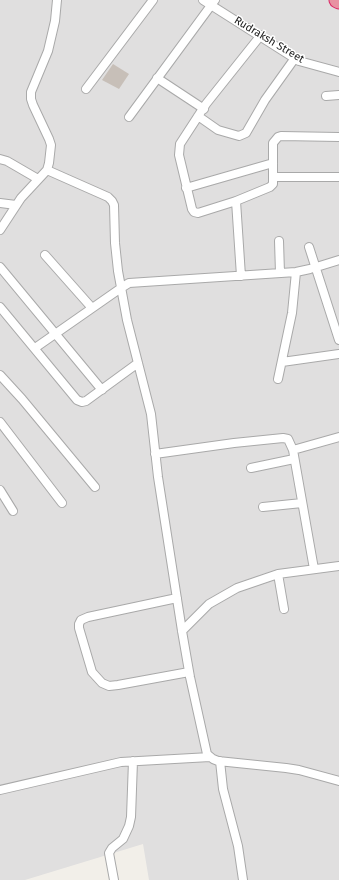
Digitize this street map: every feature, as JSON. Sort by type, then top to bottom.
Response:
[{"type":"street","points":[[0,230],[16,205],[47,170],[51,145],[33,105],[31,92],[48,51],[55,21],[57,0]]},
{"type":"street","points":[[86,89],[153,0]]},
{"type":"street","name":"Rudraksh Street","points":[[203,0],[213,2],[295,58],[308,64],[339,72]]},
{"type":"street","points":[[129,117],[213,2]]},
{"type":"street","points":[[261,36],[198,116],[184,136],[178,148],[186,188],[194,212],[198,213],[236,201],[270,187],[273,184],[273,144],[280,136],[339,137]]},
{"type":"street","points":[[198,116],[218,130],[239,136],[246,134],[265,100],[295,58]]},
{"type":"street","points":[[157,78],[204,109]]},
{"type":"street","points":[[326,96],[339,95]]},
{"type":"street","points":[[0,159],[7,161],[38,179]]},
{"type":"street","points":[[186,188],[273,163]]},
{"type":"street","points":[[47,170],[108,197],[112,201],[115,209],[115,243],[121,288],[127,320],[150,414],[158,477],[189,672],[205,746],[207,754],[210,757]]},
{"type":"street","points":[[273,177],[339,177]]},
{"type":"street","points":[[236,201],[241,276]]},
{"type":"street","points":[[0,202],[16,205]]},
{"type":"street","points":[[279,241],[280,273]]},
{"type":"street","points":[[309,247],[339,340]]},
{"type":"street","points":[[46,255],[92,308]]},
{"type":"street","points":[[35,348],[121,288],[136,282],[296,272],[339,260]]},
{"type":"street","points":[[0,267],[102,390]]},
{"type":"street","points":[[278,379],[292,312],[296,272]]},
{"type":"street","points":[[0,307],[77,400],[82,402],[86,401],[138,363]]},
{"type":"street","points":[[282,362],[339,354]]},
{"type":"street","points":[[0,375],[22,399],[95,487]]},
{"type":"street","points":[[0,422],[62,503]]},
{"type":"street","points":[[293,450],[339,437]]},
{"type":"street","points":[[155,454],[283,438],[288,439],[293,450],[314,569]]},
{"type":"street","points":[[250,468],[294,460]]},
{"type":"street","points":[[0,490],[13,511]]},
{"type":"street","points":[[263,507],[302,503]]},
{"type":"street","points":[[182,631],[209,604],[237,588],[278,574],[339,566]]},
{"type":"street","points":[[278,574],[284,609]]},
{"type":"street","points":[[177,598],[81,620],[79,628],[92,672],[102,684],[109,686],[118,685],[189,672]]},
{"type":"street","points":[[0,790],[71,774],[110,763],[210,757],[220,761],[292,769],[339,781]]},
{"type":"street","points":[[114,880],[109,853],[112,848],[123,839],[129,826],[131,817],[132,761]]},
{"type":"street","points":[[220,761],[223,789],[238,846],[243,880]]},
{"type":"shaded area","points":[[0,0],[339,0],[339,880],[149,880],[143,844],[25,880],[0,880]]},
{"type":"building","points":[[113,64],[129,74],[119,89],[102,80]]}]
